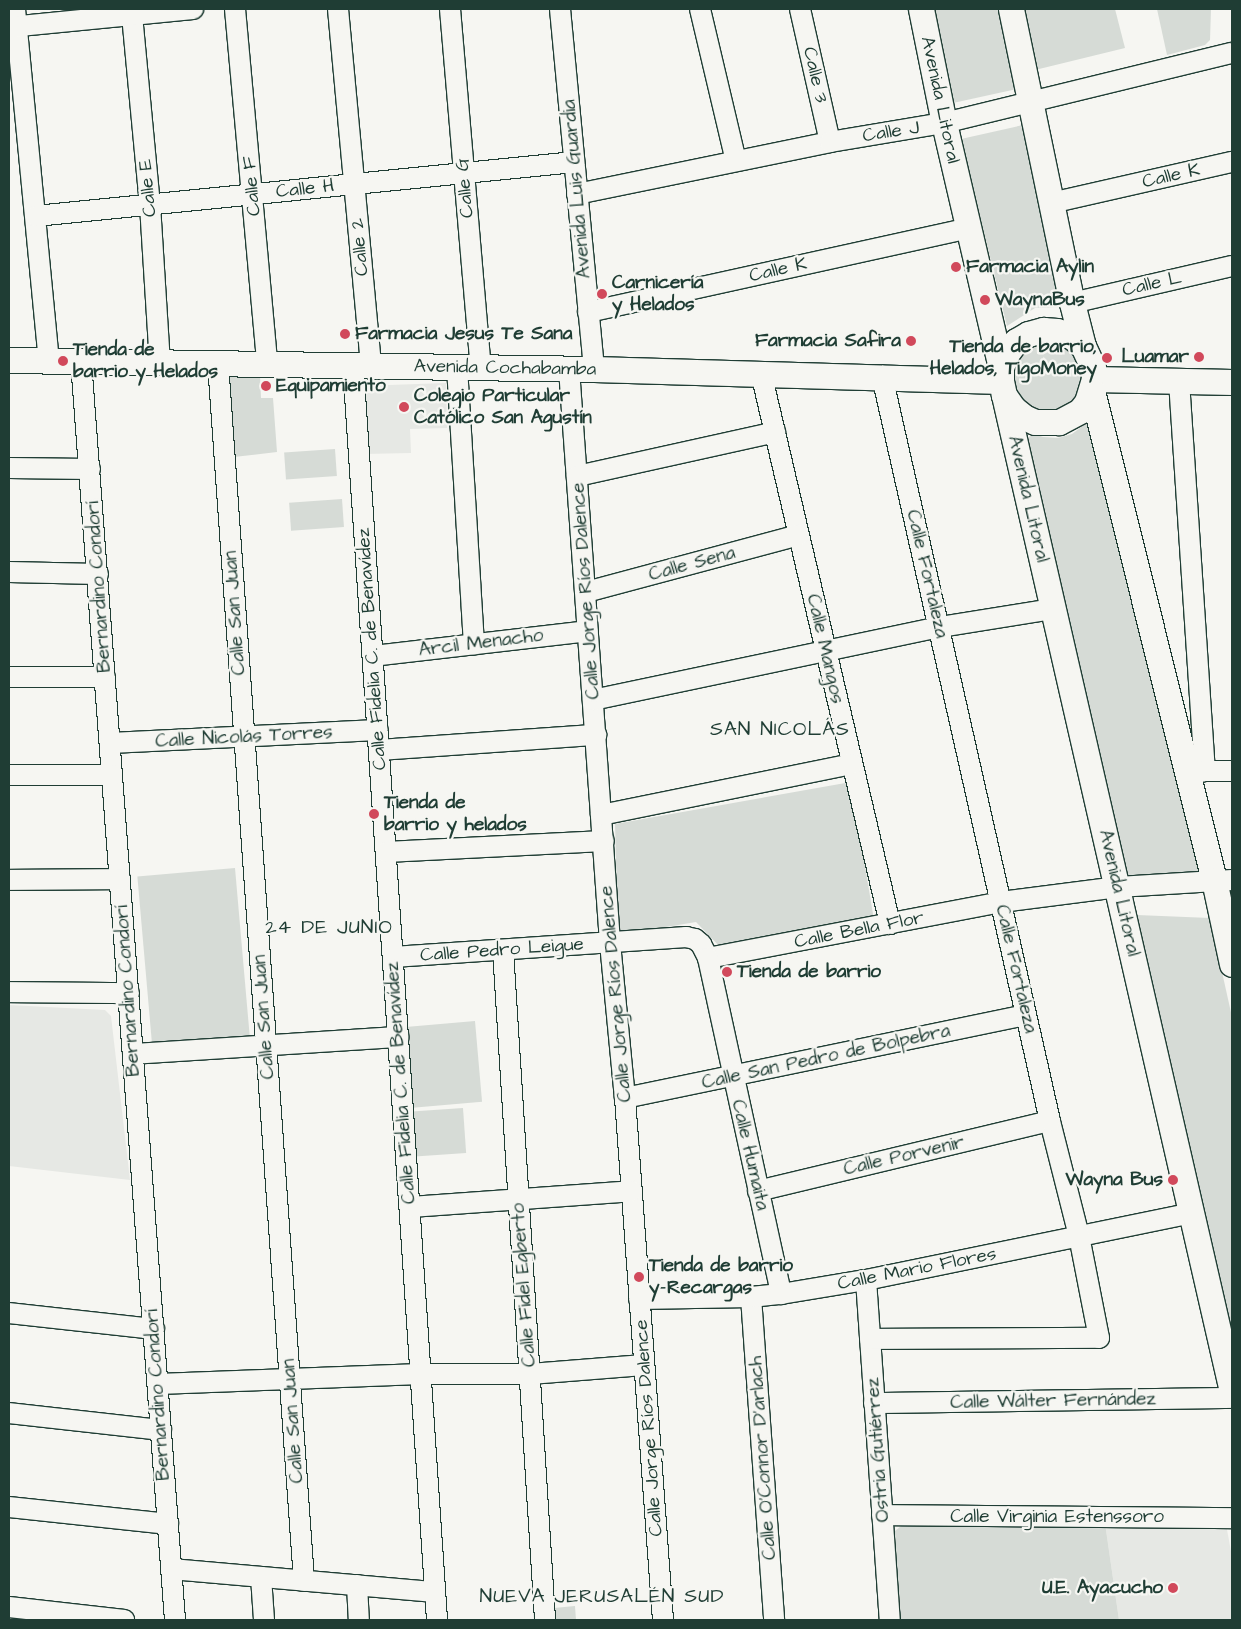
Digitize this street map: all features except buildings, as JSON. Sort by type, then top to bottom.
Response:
[{"type":"main road","name":"Avenida Litoral","points":[[921,9],[944,123],[1053,609],[1232,1391]]},
{"type":"main road","points":[[1011,9],[1072,303],[1083,346],[1091,361],[1093,385],[1223,880],[1232,964]]},
{"type":"main road","points":[[1083,346],[1071,336],[1057,331],[1043,330],[1028,334],[1016,342],[1007,353],[1002,381],[1012,408],[1024,417],[1047,423],[1059,422],[1075,414],[1087,402],[1093,385]]},
{"type":"main road","name":"Avenida Cochabamba","points":[[9,360],[569,368],[1002,381]]},
{"type":"main road","points":[[1093,385],[1179,381],[1232,382]]},
{"type":"street","points":[[49,361],[36,216],[14,20],[132,15],[193,9]]},
{"type":"street","name":"Calle F","points":[[235,9],[267,364]]},
{"type":"street","name":"Calle 2","points":[[338,9],[354,184],[362,366]]},
{"type":"street","name":"Calle G","points":[[450,9],[464,173],[474,644]]},
{"type":"street","name":"Avenida Luis Guardia","points":[[560,9],[594,369]]},
{"type":"street","points":[[700,9],[736,161]]},
{"type":"street","name":"Calle 3","points":[[800,9],[830,142]]},
{"type":"street","name":"Calle E","points":[[132,15],[150,205],[160,362]]},
{"type":"street","name":"Calle J","points":[[577,194],[830,142],[944,123],[1232,53]]},
{"type":"street","name":"Calle H","points":[[36,216],[574,162]]},
{"type":"street","name":"Calle K","points":[[1051,203],[1232,162]]},
{"type":"street","name":"Calle K","points":[[588,312],[969,228]]},
{"type":"street","name":"Calle L","points":[[1072,303],[1232,266]]},
{"type":"street","name":"Bernardino Condorí","points":[[81,361],[175,1620]]},
{"type":"street","name":"Calle San Juan","points":[[218,363],[304,1581]]},
{"type":"street","name":"Calle Fidelia C. de Benavídez","points":[[362,366],[373,656],[437,1620]]},
{"type":"street","name":"Calle Jorge Ríos Dalence","points":[[569,368],[610,943],[625,1098],[663,1620]]},
{"type":"street","name":"Calle Mangos","points":[[761,373],[890,924]]},
{"type":"street","name":"Calle Fortaleza","points":[[870,1339],[1099,1338],[1078,1236],[1050,1121],[882,376]]},
{"type":"street","points":[[1179,381],[1196,774],[1232,771]]},
{"type":"street","points":[[578,476],[775,432]]},
{"type":"street","points":[[9,468],[90,469]]},
{"type":"street","name":"Calle Sena","points":[[586,592],[799,535]]},
{"type":"street","points":[[9,572],[98,574]]},
{"type":"street","points":[[593,700],[940,627],[1053,609]]},
{"type":"street","name":"Arcil Menacho","points":[[373,656],[588,630]]},
{"type":"street","points":[[9,677],[105,677]]},
{"type":"street","name":"Calle Nicolás Torres","points":[[110,743],[244,736],[379,740],[596,735]]},
{"type":"street","points":[[601,815],[852,764]]},
{"type":"street","points":[[9,775],[112,775]]},
{"type":"street","points":[[386,852],[604,841]]},
{"type":"street","points":[[9,880],[120,880]]},
{"type":"street","name":"Calle Bella Flor","points":[[708,958],[1001,902],[1118,887],[1223,880]]},
{"type":"street","points":[[610,943],[686,937],[695,939],[701,944],[708,958]]},
{"type":"street","name":"Calle Pedro Leigue","points":[[393,957],[610,943]]},
{"type":"street","name":"Calle Fidel Egberto","points":[[503,950],[545,1620]]},
{"type":"street","name":"Calle Humaita","points":[[708,958],[732,1077],[781,1294]]},
{"type":"street","points":[[9,992],[129,993]]},
{"type":"street","name":"Calle San Pedro de Bolpebra","points":[[625,1098],[1026,1015]]},
{"type":"street","points":[[133,1054],[398,1037]]},
{"type":"street","name":"Calle Porvenir","points":[[758,1191],[1050,1121]]},
{"type":"street","points":[[410,1207],[631,1191]]},
{"type":"street","name":"Calle Mario Flores","points":[[639,1299],[752,1297],[781,1294],[866,1280],[1192,1213]]},
{"type":"street","name":"Ostria Gutiérrez","points":[[866,1280],[890,1620]]},
{"type":"street","name":"Calle O'Connor D'arlach","points":[[752,1297],[774,1620]]},
{"type":"street","points":[[9,1313],[154,1329]]},
{"type":"street","points":[[158,1384],[421,1374],[530,1374],[644,1365]]},
{"type":"street","name":"Calle Wálter Fernández","points":[[874,1403],[1232,1398]]},
{"type":"street","points":[[9,1413],[161,1430]]},
{"type":"street","points":[[9,1507],[168,1524]]},
{"type":"street","name":"Calle Virginia Estenssoro","points":[[882,1515],[1232,1518]]},
{"type":"street","points":[[171,1569],[435,1592]]},
{"type":"street","points":[[261,1577],[264,1620]]},
{"type":"street","points":[[357,1585],[360,1620]]},
{"type":"street","points":[[9,1607],[124,1620]]},
{"type":"shaded area","points":[[934,9],[1002,9],[1021,88],[953,103]]},
{"type":"shaded area","points":[[1020,9],[1115,9],[1125,48],[1035,70]]},
{"type":"shaded area","points":[[1157,9],[1211,9],[1210,40],[1205,45],[1167,55]]},
{"type":"shaded area","points":[[1023,125],[1065,307],[1035,308],[1007,326],[961,139]]},
{"type":"shaded area","points":[[1037,341],[1062,344],[1072,351],[1083,373],[1077,397],[1058,413],[1034,413],[1016,398],[1011,364],[1017,354]]},
{"type":"shaded area","points":[[230,375],[260,375],[261,398],[273,398],[277,452],[234,457],[227,379]]},
{"type":"shaded area","name":"Colegio Particular Católico San Agustín","points":[[446,383],[447,428],[410,429],[411,453],[364,454],[361,386]]},
{"type":"shaded area","points":[[1088,422],[1092,424],[1201,881],[1125,879],[1026,438],[1035,434],[1043,437],[1058,438],[1072,434]]},
{"type":"shaded area","points":[[335,449],[337,476],[286,479],[284,453]]},
{"type":"shaded area","points":[[342,499],[344,527],[291,531],[289,503]]},
{"type":"shaded area","points":[[851,782],[874,920],[722,949],[696,922],[618,935],[615,824]]},
{"type":"shaded area","points":[[235,868],[250,1040],[152,1049],[137,877]]},
{"type":"shaded area","points":[[1137,915],[1210,918],[1232,1017],[1232,1347]]},
{"type":"shaded area","points":[[9,1005],[105,1010],[111,1016],[130,1180],[9,1166]]},
{"type":"shaded area","points":[[475,1021],[482,1102],[398,1109],[391,1028]]},
{"type":"shaded area","points":[[463,1108],[466,1153],[400,1157],[397,1113]]},
{"type":"shaded area","name":"U.E. Ayacucho","points":[[1105,1523],[1226,1524],[1232,1557],[1232,1620],[1119,1620]]},
{"type":"shaded area","points":[[1105,1523],[1119,1620],[899,1620],[895,1531],[901,1526]]},
{"type":"shaded area","points":[[575,1606],[576,1620],[534,1620],[533,1610]]},
{"type":"place","name":"Farmacia Aylin","points":[[956,267]]},
{"type":"place","name":"Carnicería y Helados","points":[[602,294]]},
{"type":"place","name":"WaynaBus","points":[[985,300]]},
{"type":"place","name":"Farmacia Jesus Te Sana","points":[[345,334]]},
{"type":"place","name":"Farmacia Safira","points":[[911,341]]},
{"type":"place","name":"Luamar","points":[[1199,357]]},
{"type":"place","name":"Tienda de barrio, Helados, TigoMoney","points":[[1107,358]]},
{"type":"place","name":"Tienda de barrio y Helados","points":[[63,361]]},
{"type":"place","name":"Equipamiento","points":[[266,386]]},
{"type":"place","name":"Colegio Particular Católico San Agustín","points":[[404,407]]},
{"type":"place","name":"Tienda de barrio y helados","points":[[374,814]]},
{"type":"place","name":"Tienda de barrio","points":[[727,972]]},
{"type":"place","name":"Wayna Bus","points":[[1173,1180]]},
{"type":"place","name":"Tienda de barrio y Recargas","points":[[639,1277]]},
{"type":"place","name":"U.E. Ayacucho","points":[[1173,1588]]},
{"type":"district","name":"SAN NICOLÁS","points":[[780,729]]},
{"type":"district","name":"24 DE JUNIO","points":[[329,927]]},
{"type":"district","name":"NUEVA JERUSALÉN SUD","points":[[602,1596]]}]
